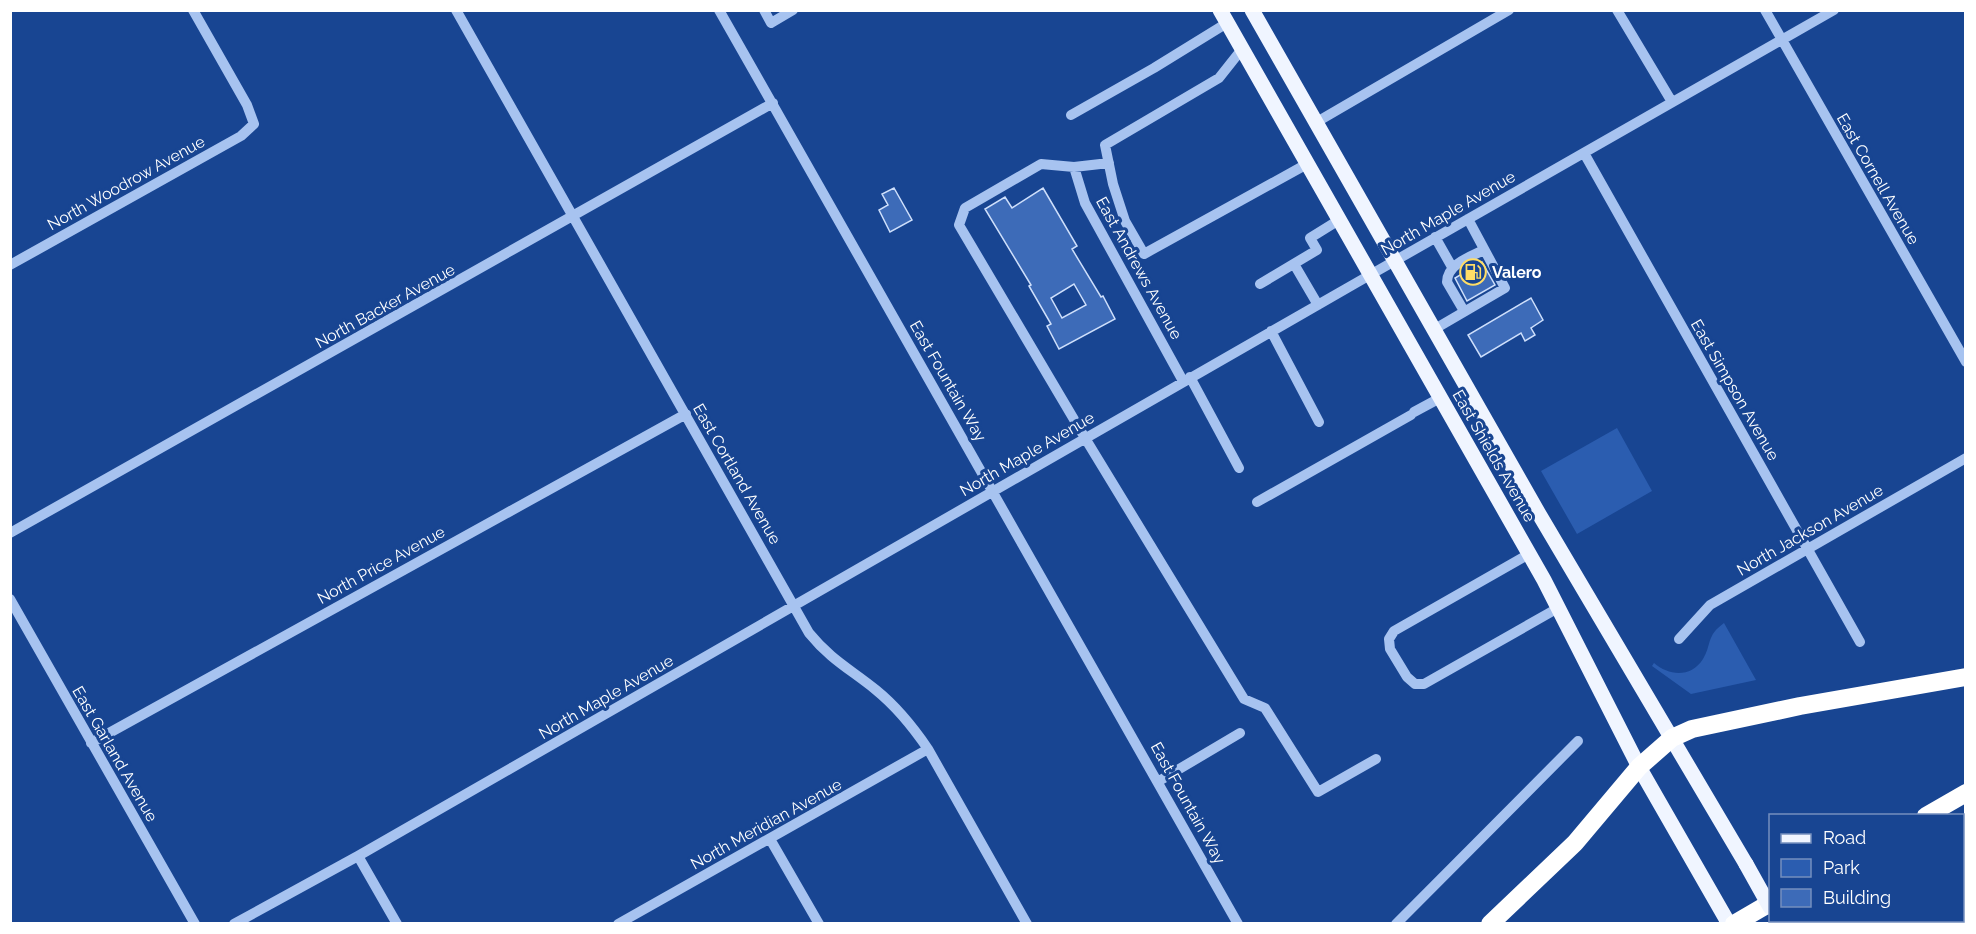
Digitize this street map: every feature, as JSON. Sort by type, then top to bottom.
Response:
[{"type":"highway","points":[[1490,924],[1575,843],[1639,767],[1672,738],[1692,729],[1800,706],[1965,677]]},
{"type":"highway","points":[[1930,814],[1965,794]]},
{"type":"highway","points":[[1734,924],[1769,906]]},
{"type":"main road","name":"East Shields Avenue","points":[[1252,10],[1533,504],[1769,903]]},
{"type":"main road","name":"East Shields Avenue","points":[[1223,17],[1529,554],[1639,767],[1729,924]]},
{"type":"street","name":"North Woodrow Avenue","points":[[10,265],[241,136],[254,124],[247,105],[193,10]]},
{"type":"street","name":"East Cortland Avenue","points":[[456,10],[809,633],[824,651],[895,707],[914,729],[928,749],[1027,924]]},
{"type":"street","name":"East Fountain Way","points":[[719,10],[1159,781],[1238,924]]},
{"type":"street","points":[[764,10],[771,23],[793,10]]},
{"type":"street","points":[[1315,123],[1509,10]]},
{"type":"street","points":[[1617,10],[1672,102]]},
{"type":"street","name":"East Cornell Avenue","points":[[1765,10],[1965,362]]},
{"type":"street","name":"North Maple Avenue","points":[[234,924],[358,856],[1834,10]]},
{"type":"street","points":[[1071,115],[1154,68],[1223,17]]},
{"type":"street","points":[[1242,49],[1219,78],[1105,145],[1113,184],[1125,221],[1144,254],[1307,164]]},
{"type":"street","name":"North Backer Avenue","points":[[10,533],[772,103]]},
{"type":"street","name":"East Simpson Avenue","points":[[1584,153],[1860,642]]},
{"type":"street","points":[[1109,163],[1074,168],[1041,164],[964,208],[959,225],[1244,699],[1265,708],[1318,792],[1376,759]]},
{"type":"street","name":"East Andrews Avenue","points":[[1074,168],[1085,203],[1239,468]]},
{"type":"street","points":[[1433,330],[1505,288],[1468,219]]},
{"type":"street","points":[[1260,285],[1317,250],[1310,238],[1339,220]]},
{"type":"street","points":[[1435,237],[1452,267]]},
{"type":"street","points":[[1464,311],[1447,282],[1447,277],[1452,267],[1484,250]]},
{"type":"street","points":[[1294,264],[1318,304]]},
{"type":"street","points":[[1271,331],[1319,422]]},
{"type":"street","points":[[1257,502],[1440,398]]},
{"type":"street","name":"North Price Avenue","points":[[91,743],[686,414]]},
{"type":"street","name":"North Jackson Avenue","points":[[1679,639],[1710,605],[1965,458]]},
{"type":"street","points":[[1529,554],[1394,631],[1389,639],[1390,649],[1407,677],[1415,684],[1424,684],[1558,608]]},
{"type":"street","name":"East Garland Avenue","points":[[10,599],[195,924]]},
{"type":"street","points":[[1159,781],[1240,733]]},
{"type":"street","points":[[1396,924],[1578,741]]},
{"type":"street","name":"North Meridian Avenue","points":[[618,924],[928,749]]},
{"type":"street","points":[[770,839],[819,924]]},
{"type":"street","points":[[358,856],[397,924]]},
{"type":"green space","points":[[1617,428],[1652,491],[1577,534],[1541,471]]},
{"type":"green space","points":[[1724,623],[1756,680],[1691,694],[1652,666],[1654,663],[1666,671],[1680,673],[1692,669],[1703,659],[1714,632]]},
{"type":"building","points":[[894,188],[912,220],[890,232],[879,210],[888,205],[882,194]]},
{"type":"building","points":[[1043,188],[1077,246],[1072,249],[1101,297],[1103,296],[1115,319],[1059,349],[1047,326],[1051,324],[1029,286],[1031,285],[985,209],[1005,197],[1012,208]],"holes":[[[1074,284],[1086,305],[1062,318],[1051,298]]]},
{"type":"building","points":[[1482,262],[1495,285],[1467,301],[1455,278]]},
{"type":"building","points":[[1531,298],[1543,320],[1531,328],[1535,335],[1525,341],[1521,333],[1481,357],[1468,335]]},
{"type":"place","name":"Valero","points":[[1473,272]]}]
